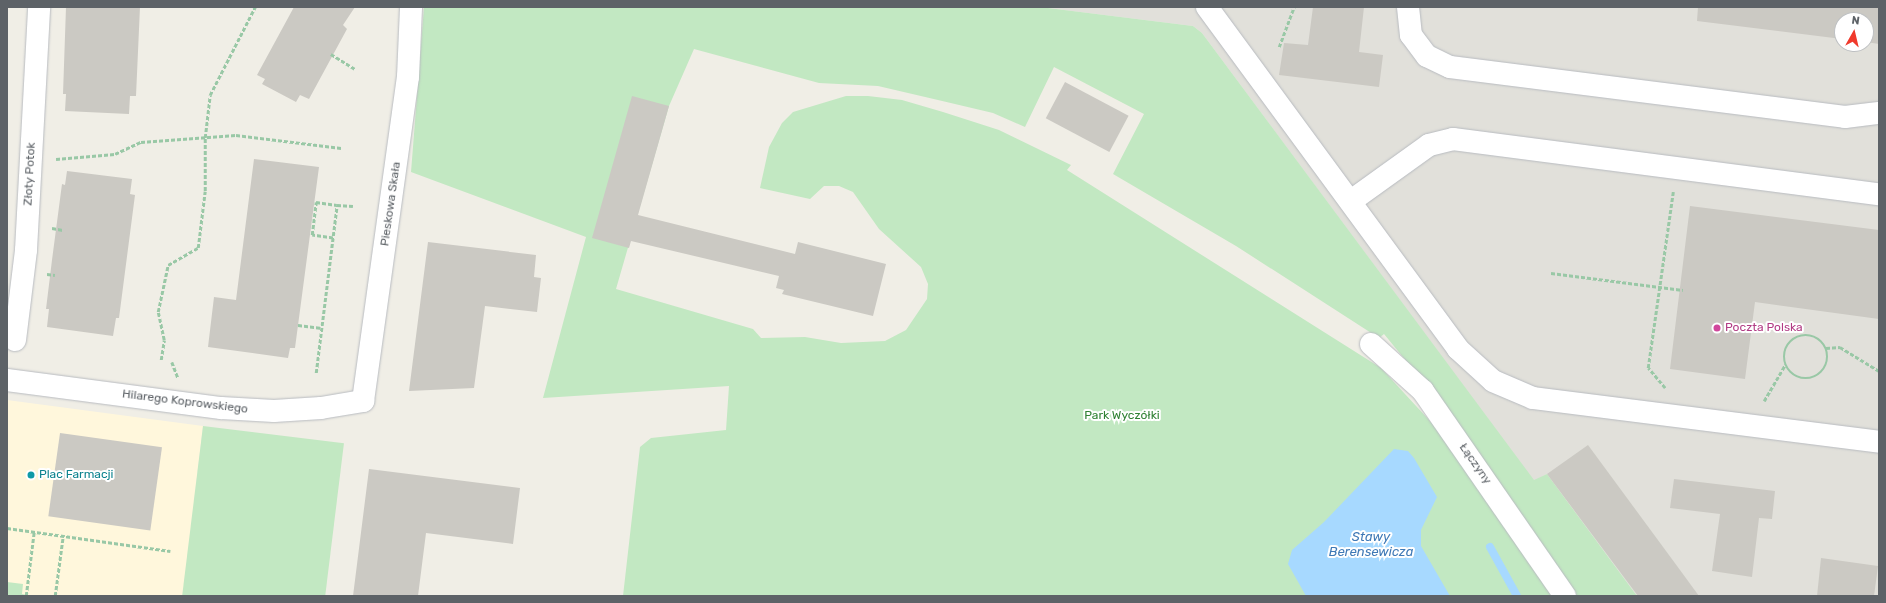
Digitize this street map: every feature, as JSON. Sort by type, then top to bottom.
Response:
[{"type":"street","name":"Złoty Potok","points":[[15,340],[26,250],[39,7]]},
{"type":"street","name":"Pieskowa Skała","points":[[363,401],[408,77],[411,7]]},
{"type":"street","points":[[1208,7],[1351,201],[1458,350],[1493,380],[1533,398],[1879,442]]},
{"type":"street","points":[[1408,7],[1412,35],[1427,56],[1450,67],[1845,117],[1879,113]]},
{"type":"street","points":[[1351,201],[1429,145],[1453,139],[1879,194]]},
{"type":"street","name":"Łączyny","points":[[1371,344],[1423,391],[1556,579],[1565,596]]},
{"type":"street","name":"Hilarego Koprowskiego","points":[[7,380],[221,408],[274,411],[321,408],[363,401]]},
{"type":"path","points":[[161,360],[164,340],[158,312],[168,265],[198,248],[205,191],[205,138],[210,95],[255,7]]},
{"type":"path","points":[[1279,47],[1294,7]]},
{"type":"path","points":[[331,54],[355,68]]},
{"type":"path","points":[[53,160],[115,154],[141,142],[236,135],[341,148]]},
{"type":"path","points":[[1670,389],[1663,388],[1648,368],[1676,168]]},
{"type":"path","points":[[333,238],[312,235],[316,202],[352,206]]},
{"type":"path","points":[[316,373],[337,204]]},
{"type":"path","points":[[1551,273],[1683,290]]},
{"type":"path","points":[[298,325],[322,328]]},
{"type":"path","points":[[1764,400],[1784,365],[1785,347],[1800,335],[1818,338],[1826,348],[1827,362],[1823,371],[1816,377],[1798,378],[1784,365]]},
{"type":"path","points":[[1826,348],[1840,347],[1879,371]]},
{"type":"path","points":[[1756,400],[1771,402]]},
{"type":"path","points":[[7,528],[170,550]]},
{"type":"path","points":[[26,596],[34,532]]},
{"type":"path","points":[[55,596],[63,536]]},
{"type":"shaded area","points":[[1040,7],[1879,7],[1879,596],[1637,596],[1547,474],[1534,481],[1202,33],[1193,26]]},
{"type":"shaded area","points":[[7,400],[203,426],[183,596],[7,596]]},
{"type":"green space","name":"Park Wyczółki","points":[[424,7],[1040,7],[1193,26],[1202,33],[1534,480],[1547,474],[1637,596],[1576,596],[1453,418],[1384,334],[1379,338],[1236,246],[1113,174],[1144,114],[1054,67],[1025,127],[993,113],[938,100],[878,86],[819,83],[694,49],[669,106],[616,289],[753,329],[761,338],[805,337],[841,343],[885,341],[906,330],[927,299],[928,284],[921,267],[879,229],[853,192],[839,186],[824,186],[810,199],[760,188],[769,147],[782,123],[793,112],[846,96],[868,96],[902,100],[999,130],[1071,165],[1067,170],[1381,368],[1453,446],[1557,596],[623,596],[640,447],[651,438],[726,430],[729,386],[543,398],[586,237],[411,172]]},
{"type":"green space","points":[[203,426],[344,443],[325,596],[182,596]]},
{"type":"green space","points":[[7,582],[23,584],[22,594],[32,596],[7,596]]},
{"type":"water","name":"Stawy Berensewicza","points":[[1394,449],[1408,451],[1414,458],[1437,497],[1421,530],[1421,546],[1450,596],[1306,596],[1288,564],[1292,550],[1324,522]]},
{"type":"building","points":[[66,7],[140,7],[136,96],[130,96],[129,114],[65,111],[66,94],[63,94]]},
{"type":"building","points":[[294,7],[355,7],[343,25],[347,29],[309,99],[300,95],[296,102],[262,84],[265,79],[257,75]]},
{"type":"building","points":[[1313,7],[1364,7],[1359,52],[1383,55],[1379,87],[1279,75],[1284,43],[1308,45]]},
{"type":"building","points":[[1698,7],[1879,7],[1879,44],[1874,43],[1874,12],[1834,12],[1834,38],[1697,21]]},
{"type":"building","points":[[1065,82],[1129,116],[1109,152],[1046,118]]},
{"type":"building","points":[[632,96],[669,106],[638,215],[795,254],[798,242],[886,264],[873,316],[782,294],[784,290],[776,288],[779,276],[631,241],[629,248],[592,238]]},
{"type":"building","points":[[254,159],[319,167],[295,348],[290,348],[288,358],[208,347],[214,297],[236,300]]},
{"type":"building","points":[[67,171],[132,179],[130,194],[135,195],[119,318],[116,318],[113,336],[47,327],[49,309],[46,309],[52,260],[62,184],[65,185]]},
{"type":"building","points":[[1690,206],[1879,230],[1879,319],[1755,302],[1745,379],[1670,369]]},
{"type":"building","points":[[428,242],[536,255],[534,277],[541,278],[537,312],[485,306],[474,388],[409,391]]},
{"type":"building","points":[[60,433],[162,447],[150,531],[48,516]]},
{"type":"building","points":[[1588,445],[1699,596],[1638,596],[1547,474]]},
{"type":"building","points":[[369,469],[520,488],[513,544],[426,533],[418,596],[353,596]]},
{"type":"building","points":[[1674,479],[1775,491],[1772,519],[1759,518],[1752,577],[1712,571],[1720,514],[1670,508]]},
{"type":"building","points":[[1821,558],[1878,566],[1874,596],[1817,596]]},
{"type":"waterway","points":[[1490,547],[1517,596]]},
{"type":"place","name":"Poczta Polska","points":[[1717,328]]},
{"type":"place","name":"Plac Farmacji","points":[[31,475]]}]
